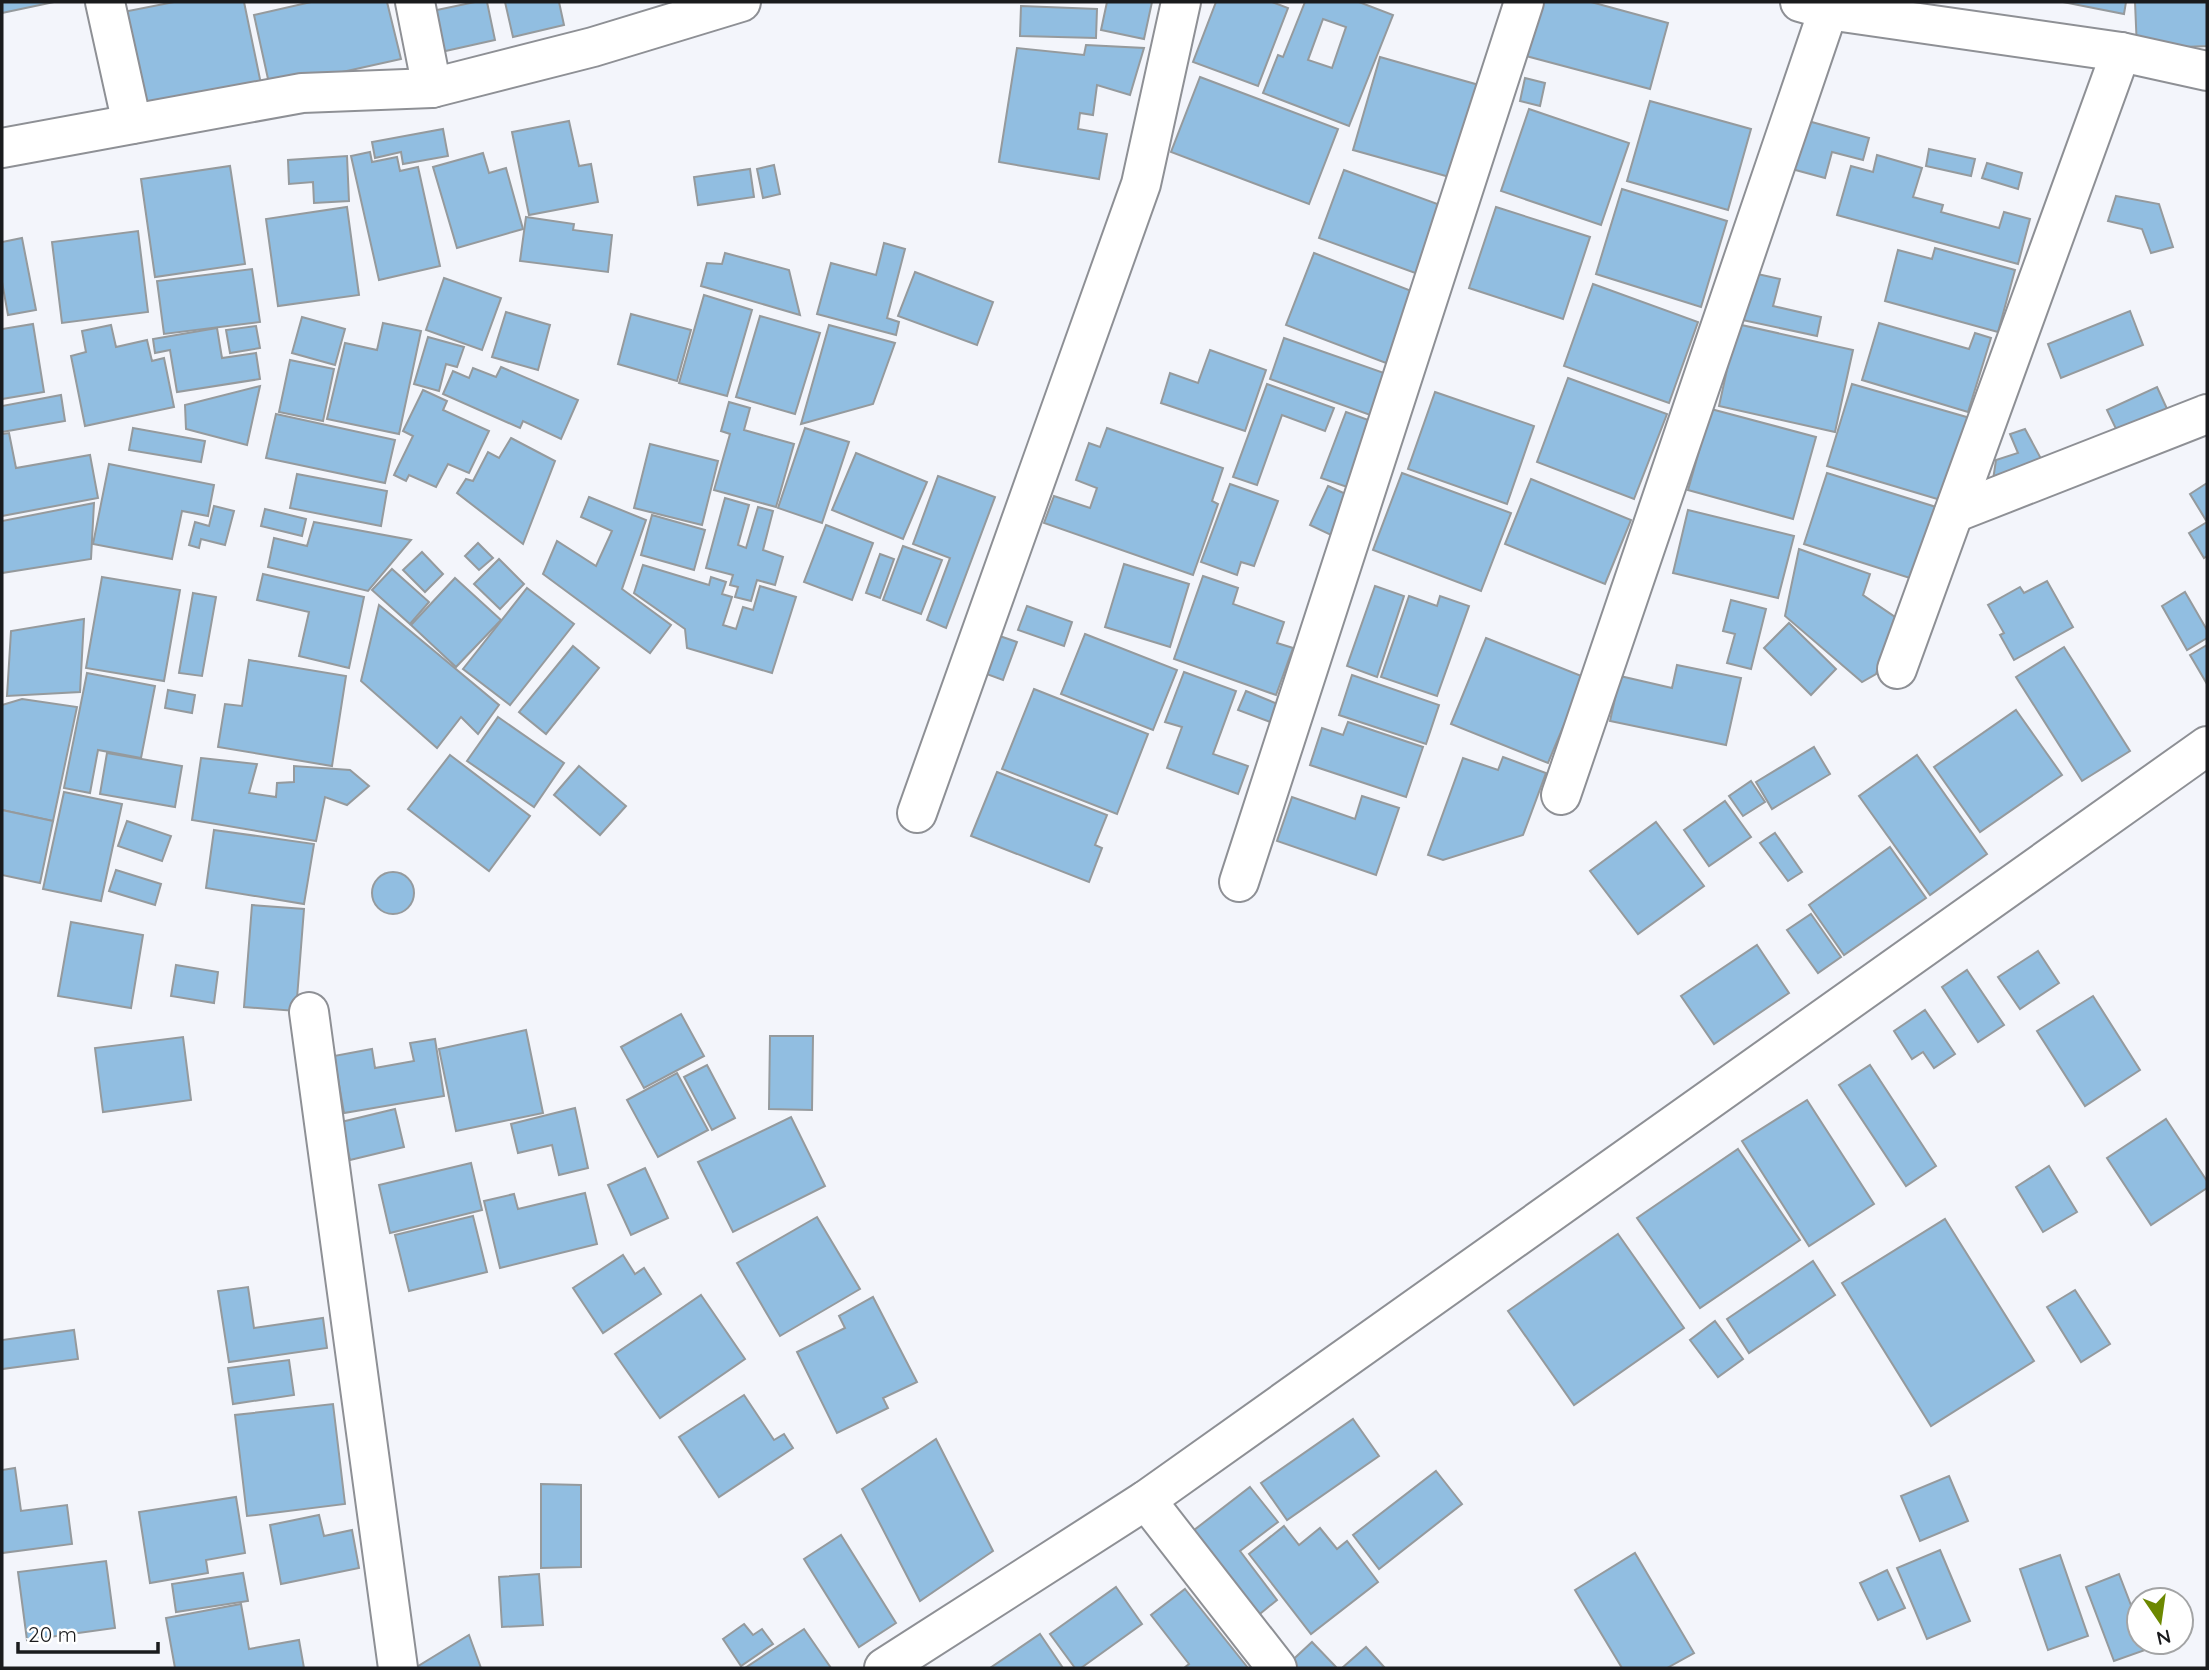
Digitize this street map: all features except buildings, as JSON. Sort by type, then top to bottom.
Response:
[{"type":"street","points":[[105,2],[132,124]]},
{"type":"street","points":[[415,2],[432,88]]},
{"type":"street","points":[[917,813],[1141,184],[1181,2]]},
{"type":"street","points":[[1239,883],[1524,2]]},
{"type":"street","points":[[2,148],[302,93],[432,88],[593,47],[736,3]]},
{"type":"street","points":[[1561,794],[1820,4],[2120,52],[2207,71]]},
{"type":"street","points":[[1897,669],[2120,52]]},
{"type":"street","points":[[1954,513],[2207,414]]},
{"type":"street","points":[[884,1668],[1146,1500],[2207,746]]},
{"type":"street","points":[[309,1012],[398,1668]]},
{"type":"street","points":[[1146,1500],[1277,1668]]}]
